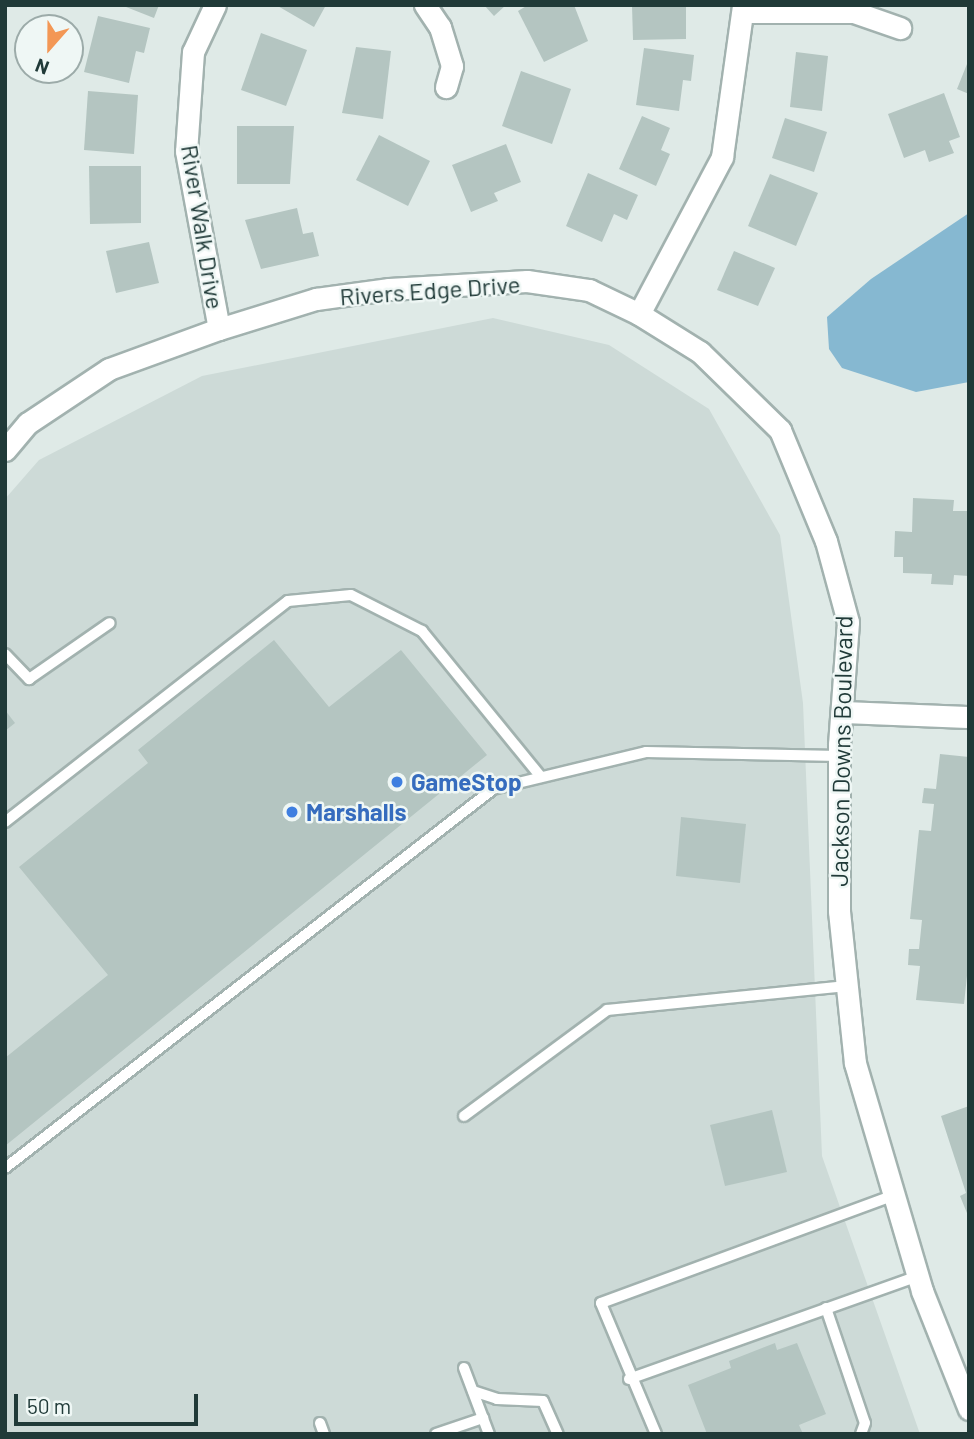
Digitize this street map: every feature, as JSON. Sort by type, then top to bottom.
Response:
[{"type":"street","name":"River Walk Drive","points":[[5,450],[28,423],[109,369],[219,329],[186,151],[193,52],[215,5]]},
{"type":"street","points":[[425,5],[440,27],[452,66],[446,87]]},
{"type":"street","points":[[639,314],[722,157],[743,8],[854,12],[900,28]]},
{"type":"street","name":"Rivers Edge Drive","points":[[219,329],[316,299],[389,289],[527,281],[589,290],[639,314]]},
{"type":"street","name":"Jackson Downs Boulevard","points":[[639,314],[700,352],[780,430],[826,541],[848,622],[839,756],[839,911],[855,1063],[918,1276],[969,1409]]},
{"type":"street","points":[[842,712],[969,717]]},
{"type":"lane","points":[[5,822],[288,601],[351,595],[422,631],[541,777]]},
{"type":"lane","points":[[5,654],[29,679],[110,623]]},
{"type":"lane","points":[[5,1168],[493,789],[646,752],[839,756]]},
{"type":"lane","points":[[464,1116],[607,1010],[847,986]]},
{"type":"lane","points":[[656,1434],[629,1379],[601,1303],[894,1195]]},
{"type":"lane","points":[[629,1379],[918,1276]]},
{"type":"lane","points":[[826,1308],[865,1423],[862,1434]]},
{"type":"lane","points":[[464,1368],[489,1434]]},
{"type":"lane","points":[[473,1391],[497,1399],[543,1401],[558,1434]]},
{"type":"lane","points":[[436,1434],[483,1418]]},
{"type":"shaded area","points":[[493,318],[609,345],[709,409],[780,535],[803,703],[822,1156],[920,1434],[5,1434],[5,499],[39,460],[202,376]]},
{"type":"water","points":[[969,213],[969,382],[916,392],[842,368],[829,349],[827,317],[871,279]]},
{"type":"building","points":[[121,5],[159,5],[154,18]]},
{"type":"building","points":[[276,5],[326,5],[314,27]]},
{"type":"building","points":[[484,5],[506,5],[494,16]]},
{"type":"building","points":[[528,5],[574,5],[588,41],[544,62],[518,11]]},
{"type":"building","points":[[632,5],[686,5],[686,39],[633,40]]},
{"type":"building","points":[[98,16],[150,28],[144,53],[136,51],[129,83],[84,72]]},
{"type":"building","points":[[261,33],[307,50],[286,106],[241,90]]},
{"type":"building","points":[[356,47],[391,51],[383,119],[342,113]]},
{"type":"building","points":[[644,48],[694,55],[691,81],[683,80],[679,111],[636,105]]},
{"type":"building","points":[[796,52],[828,56],[822,111],[790,107]]},
{"type":"building","points":[[969,59],[969,94],[957,89]]},
{"type":"building","points":[[521,71],[571,89],[552,144],[502,126]]},
{"type":"building","points":[[88,91],[138,95],[134,154],[84,150]]},
{"type":"building","points":[[944,93],[960,137],[949,141],[954,153],[929,162],[925,150],[904,158],[888,114]]},
{"type":"building","points":[[642,116],[670,128],[661,150],[670,154],[656,186],[619,169]]},
{"type":"building","points":[[785,118],[827,132],[814,172],[772,158]]},
{"type":"building","points":[[237,126],[294,126],[290,184],[237,184]]},
{"type":"building","points":[[379,135],[430,161],[408,206],[356,180]]},
{"type":"building","points":[[506,144],[521,182],[494,193],[498,201],[471,212],[452,165]]},
{"type":"building","points":[[89,166],[141,166],[141,223],[90,224]]},
{"type":"building","points":[[588,173],[638,195],[627,220],[614,214],[602,242],[566,226]]},
{"type":"building","points":[[770,174],[818,193],[796,246],[748,226]]},
{"type":"building","points":[[297,208],[303,234],[313,232],[319,256],[261,269],[245,220]]},
{"type":"building","points":[[149,242],[159,283],[116,293],[106,251]]},
{"type":"building","points":[[734,251],[775,268],[758,306],[717,290]]},
{"type":"building","points":[[913,498],[954,500],[953,511],[969,511],[969,576],[954,575],[953,585],[931,584],[932,574],[903,573],[903,557],[894,557],[895,531],[912,532]]},
{"type":"building","points":[[274,640],[329,707],[401,650],[487,755],[5,1146],[5,1058],[108,975],[19,867],[148,763],[138,750]]},
{"type":"building","points":[[5,710],[15,723],[5,731]]},
{"type":"building","points":[[940,754],[969,757],[969,957],[964,1004],[916,1000],[920,966],[908,965],[909,949],[919,949],[922,920],[910,919],[919,830],[931,831],[934,804],[922,803],[924,788],[936,789]]},
{"type":"building","points":[[681,817],[746,824],[740,883],[676,876]]},
{"type":"building","points":[[969,1106],[969,1218],[960,1196],[966,1193],[941,1116]]},
{"type":"building","points":[[772,1110],[787,1172],[725,1186],[710,1125]]},
{"type":"building","points":[[775,1343],[777,1350],[797,1343],[826,1414],[799,1425],[803,1434],[707,1434],[688,1385],[731,1368],[729,1361]]},
{"type":"place","name":"GameStop","points":[[397,782]]},
{"type":"place","name":"Marshalls","points":[[292,812]]}]
